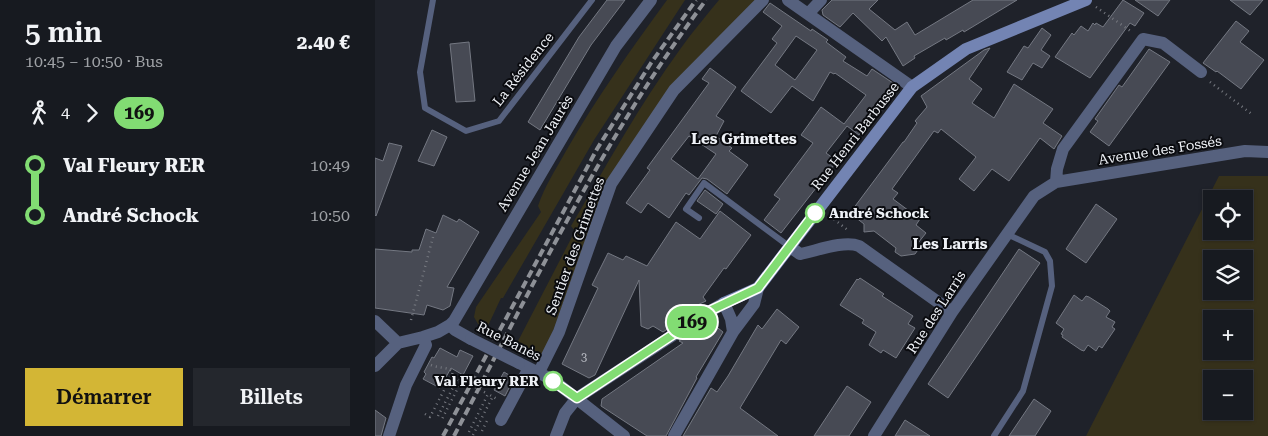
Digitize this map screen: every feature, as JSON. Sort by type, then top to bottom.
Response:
[{"type":"street","name":"Avenue Jean Jaurès","points":[[450,325],[616,46],[651,0]]},
{"type":"street","name":"Sentier des Grimettes","points":[[501,420],[529,368],[559,332],[611,184],[674,90],[763,0]]},
{"type":"street","points":[[788,0],[912,87]]},
{"type":"street","points":[[807,14],[821,0]]},
{"type":"street","name":"Rue Henri Barbusse","points":[[674,436],[733,332],[754,304],[758,288],[912,87],[967,49],[1089,2]]},
{"type":"street","points":[[1056,182],[1057,169],[1063,149],[1143,40],[1163,42],[1201,72]]},
{"type":"street","name":"Avenue des Fossés","points":[[1056,182],[1245,151],[1268,152]]},
{"type":"street","name":"Rue des Larris","points":[[874,436],[952,312],[1034,196],[1056,182]]},
{"type":"street","points":[[790,247],[800,254],[846,244],[859,246],[952,312]]},
{"type":"street","name":"Rue Henri Barbusse","points":[[724,303],[758,288]]},
{"type":"street","points":[[556,436],[565,413],[577,398],[707,312],[724,303],[731,319],[733,332]]},
{"type":"street","points":[[375,321],[398,343]]},
{"type":"street","points":[[375,366],[398,343],[423,337],[450,325]]},
{"type":"street","name":"Rue Banès","points":[[450,325],[471,339],[553,380],[624,436]]},
{"type":"street","points":[[392,430],[406,385],[426,345],[423,337]]},
{"type":"lane","name":"La Résidence","points":[[433,0],[420,72],[425,108],[466,131],[499,120],[592,0]]},
{"type":"lane","points":[[699,218],[686,209],[704,183],[790,247]]},
{"type":"lane","points":[[994,436],[1023,391],[1052,286],[1050,261],[1045,252],[1007,234]]},
{"type":"path","points":[[1089,2],[1143,40]]},
{"type":"path","points":[[1201,72],[1208,81],[1253,115]]},
{"type":"path","points":[[819,208],[841,226],[849,230],[851,235]]},
{"type":"path","points":[[411,320],[433,237]]},
{"type":"path","points":[[429,364],[436,367],[444,367],[453,372],[452,374],[457,378],[493,396],[473,434]]},
{"type":"path","points":[[425,414],[430,417],[452,374]]},
{"type":"path","points":[[438,416],[457,378]]},
{"type":"path","points":[[442,418],[463,380]]},
{"type":"path","points":[[469,432],[489,394]]},
{"type":"shaded area","points":[[667,0],[685,0],[594,140],[503,298],[501,298],[486,330],[478,324],[474,317],[476,307],[541,212],[538,206],[547,185],[589,112]]},
{"type":"shaded area","points":[[719,0],[756,0],[670,87],[607,182],[543,355],[516,345],[575,231],[571,226],[610,158],[666,69]]},
{"type":"shaded area","points":[[1219,176],[1268,176],[1268,436],[1086,436],[1203,207],[1203,240],[1253,240],[1253,190],[1212,190]]},
{"type":"building","points":[[607,0],[625,0],[591,45],[540,130],[528,122],[579,37]]},
{"type":"building","points":[[832,0],[878,0],[869,9],[895,30],[907,22],[915,35],[973,0],[1017,0],[964,32],[963,30],[946,40],[945,38],[914,56],[915,58],[903,66],[886,37],[882,41],[853,13],[840,27],[823,15],[822,10]]},
{"type":"building","points":[[1123,0],[1144,13],[1135,26],[1130,23],[1090,78],[1055,57],[1072,33],[1074,35],[1081,26],[1088,31],[1093,23],[1103,27]]},
{"type":"building","points":[[1135,0],[1170,0],[1158,16]]},
{"type":"building","points":[[1230,0],[1263,0],[1250,15]]},
{"type":"building","points":[[770,3],[811,31],[812,29],[828,40],[826,42],[846,57],[843,61],[867,76],[872,69],[896,85],[896,91],[879,114],[876,112],[859,135],[847,126],[826,153],[837,161],[781,233],[764,220],[780,199],[774,195],[813,143],[801,135],[821,107],[844,124],[866,95],[835,73],[830,72],[813,101],[792,86],[771,113],[741,91],[777,43],[772,39],[782,26],[763,12]],"holes":[[[796,36],[817,50],[795,80],[775,65]]]},
{"type":"building","points":[[1236,21],[1249,31],[1240,42],[1264,60],[1241,89],[1203,63]]},
{"type":"building","points":[[1042,28],[1051,35],[1041,50],[1050,56],[1042,68],[1033,63],[1022,80],[1007,72],[1024,46],[1028,48]]},
{"type":"building","points":[[469,42],[475,101],[456,102],[450,44]]},
{"type":"building","points":[[990,48],[969,79],[982,89],[972,103],[994,118],[1014,84],[1053,109],[1043,123],[1062,136],[1054,149],[1040,138],[1009,181],[992,169],[974,191],[959,179],[976,157],[941,129],[938,133],[934,131],[892,189],[898,193],[893,199],[920,219],[916,225],[926,233],[918,243],[920,247],[915,254],[901,256],[895,252],[896,248],[874,231],[864,232],[864,224],[850,213],[904,142],[917,123],[915,121],[927,107],[921,96],[984,50]]},
{"type":"building","points":[[1149,49],[1170,62],[1109,146],[1090,132],[1098,121],[1095,119],[1119,85],[1122,87]]},
{"type":"building","points":[[710,68],[736,87],[716,116],[724,121],[716,136],[732,148],[729,151],[748,165],[727,194],[707,179],[702,178],[689,195],[686,193],[669,218],[648,203],[641,213],[626,203],[650,170],[647,168],[709,83],[702,79]],"holes":[[[689,136],[716,154],[698,179],[671,159]]]},
{"type":"building","points":[[432,130],[447,137],[434,166],[418,161]]},
{"type":"building","points":[[389,143],[402,146],[376,216],[375,158],[383,161]]},
{"type":"building","points":[[705,190],[723,204],[716,214],[697,201]]},
{"type":"building","points":[[1096,204],[1117,219],[1086,263],[1066,249]]},
{"type":"building","points":[[720,211],[751,235],[703,297],[706,301],[691,308],[695,311],[663,332],[653,326],[648,329],[641,326],[639,280],[595,375],[589,378],[562,364],[598,288],[592,285],[608,253],[623,260],[626,256],[647,266],[676,222],[700,239]]},
{"type":"building","points":[[443,215],[457,222],[459,219],[479,232],[447,287],[454,288],[450,306],[443,310],[427,305],[424,315],[375,308],[375,249],[412,252],[412,250],[419,250],[426,229],[436,233]]},
{"type":"building","points":[[1019,249],[1040,263],[948,398],[928,384]]},
{"type":"building","points":[[860,278],[884,294],[882,296],[913,316],[908,324],[915,328],[896,358],[883,350],[881,353],[869,345],[876,332],[862,323],[864,320],[840,305],[857,279]]},
{"type":"building","points":[[1074,295],[1082,301],[1086,296],[1089,297],[1108,309],[1110,311],[1106,317],[1115,322],[1112,327],[1115,329],[1102,348],[1099,346],[1096,351],[1088,345],[1084,351],[1081,350],[1062,337],[1063,335],[1061,334],[1064,329],[1056,323]]},
{"type":"building","points":[[777,309],[799,327],[786,344],[781,340],[740,408],[778,436],[683,436],[711,388],[717,392],[758,325],[762,329]]},
{"type":"building","points":[[709,321],[723,332],[696,377],[666,436],[647,436],[601,406],[602,399],[683,343],[679,341]]},
{"type":"building","points":[[440,348],[457,357],[460,350],[473,356],[463,375],[451,368],[440,388],[423,379],[426,374],[424,372],[432,357],[434,358]]},
{"type":"building","points":[[504,372],[514,378],[505,396],[494,390]]},
{"type":"building","points":[[847,386],[871,402],[849,436],[814,436]]},
{"type":"building","points":[[1034,399],[1051,411],[1035,436],[1009,436]]},
{"type":"building","points":[[375,410],[386,418],[381,436],[375,436]]},
{"type":"building","points":[[905,420],[930,436],[895,436]]},
{"type":"railway","points":[[443,436],[597,149],[651,63],[696,0]]},
{"type":"railway","points":[[454,436],[541,268],[602,158],[669,51],[706,0]]},
{"type":"bus line","name":"169","points":[[553,381],[577,398],[589,392],[707,312],[758,288],[815,213]]},
{"type":"place","name":"André Schock","points":[[815,213]]},
{"type":"place","name":"Val Fleury RER","points":[[553,381]]},
{"type":"district","name":"Les Grimettes","points":[[744,139]]},
{"type":"district","name":"Les Larris","points":[[950,244]]}]
